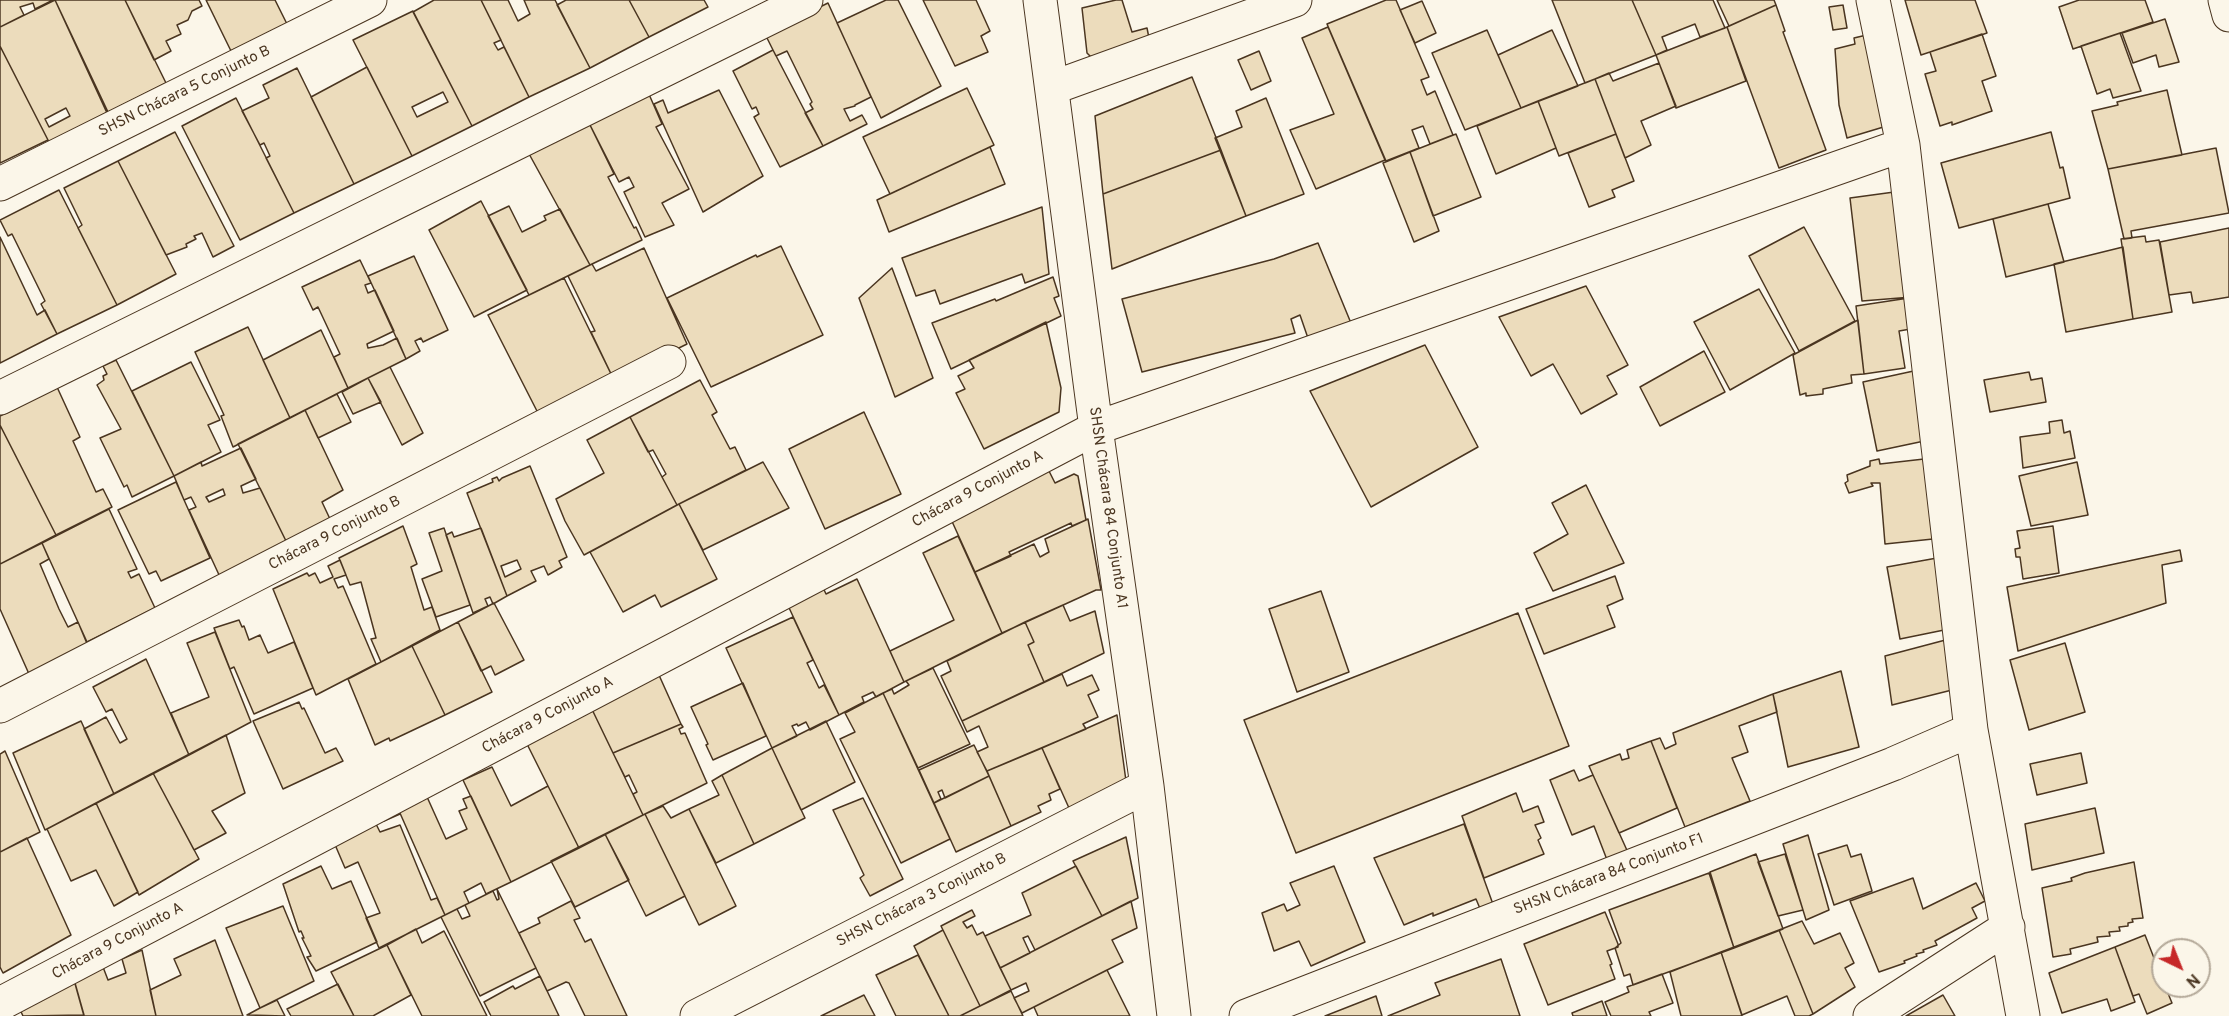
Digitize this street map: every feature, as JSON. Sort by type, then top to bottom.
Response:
[{"type":"street","name":"SHSN Chácara 5 Conjunto B","points":[[0,184],[370,0]]},
{"type":"street","points":[[0,398],[806,0]]},
{"type":"street","name":"SHSN Chácara 84 Conjunto A1","points":[[1040,0],[1096,428],[1147,786],[1174,1016]]},
{"type":"street","points":[[1052,88],[1295,0]]},
{"type":"street","points":[[1873,0],[1903,145],[1971,730],[2023,1016]]},
{"type":"street","points":[[2225,0],[2229,15]]},
{"type":"street","name":"Chácara 9 Conjunto A","points":[[0,1004],[1096,428],[1903,145]]},
{"type":"street","name":"Chácara 9 Conjunto B","points":[[0,706],[669,362]]},
{"type":"street","name":"SHSN Chácara 84 Conjunto F1","points":[[1246,1016],[1893,764],[1971,730]]},
{"type":"street","name":"SHSN Chácara 3 Conjunto B","points":[[697,1016],[1147,786]]},
{"type":"street","points":[[1870,1016],[2008,927]]},
{"type":"building","points":[[0,0],[53,0],[35,9],[33,3],[20,7],[24,15],[0,27]]},
{"type":"building","points":[[55,0],[108,112],[49,142],[0,46],[0,27]],"holes":[[[66,108],[70,116],[49,127],[45,119]]]},
{"type":"building","points":[[55,0],[125,0],[166,83],[107,113]]},
{"type":"building","points":[[125,0],[199,0],[202,6],[192,11],[188,20],[177,25],[181,34],[166,41],[171,51],[154,60]]},
{"type":"building","points":[[206,0],[275,0],[287,24],[231,51]]},
{"type":"building","points":[[434,0],[481,0],[501,40],[494,43],[498,50],[504,47],[529,97],[472,126],[413,12]]},
{"type":"building","points":[[481,0],[508,0],[518,21],[530,14],[524,0],[555,0],[590,68],[529,97]]},
{"type":"building","points":[[566,0],[629,0],[649,37],[590,68],[557,5]]},
{"type":"building","points":[[629,0],[704,0],[708,7],[649,37]]},
{"type":"building","points":[[886,0],[898,0],[941,86],[881,118],[837,23]]},
{"type":"building","points":[[923,0],[976,0],[990,31],[981,36],[988,52],[955,66]]},
{"type":"building","points":[[1122,0],[1132,32],[1147,28],[1149,38],[1092,58],[1087,53],[1082,8]]},
{"type":"building","points":[[1386,0],[1396,0],[1429,77],[1421,80],[1427,95],[1435,91],[1453,135],[1430,144],[1423,126],[1412,130],[1419,148],[1386,161],[1327,24]]},
{"type":"building","points":[[1552,0],[1632,0],[1656,55],[1585,83]]},
{"type":"building","points":[[1632,0],[1713,0],[1725,28],[1700,37],[1695,24],[1662,37],[1667,50],[1656,55]]},
{"type":"building","points":[[1717,0],[1774,0],[1776,5],[1729,26]]},
{"type":"building","points":[[1905,0],[1975,0],[1987,33],[1921,55]]},
{"type":"building","points":[[2079,0],[2145,0],[2153,22],[2073,49],[2059,7]]},
{"type":"building","points":[[1422,1],[1436,33],[1415,43],[1400,10]]},
{"type":"building","points":[[828,3],[871,97],[844,109],[850,121],[862,115],[867,124],[823,146],[805,113],[813,109],[810,104],[812,102],[787,51],[776,56],[765,34]]},
{"type":"building","points":[[1776,5],[1785,31],[1783,32],[1826,150],[1779,168],[1727,27]]},
{"type":"building","points":[[1843,5],[1847,28],[1833,30],[1829,7]]},
{"type":"building","points":[[413,11],[472,126],[412,156],[353,40]],"holes":[[[443,92],[448,102],[417,117],[412,107]]]},
{"type":"building","points":[[2165,19],[2179,62],[2159,67],[2156,55],[2133,63],[2122,33]]},
{"type":"building","points":[[1328,27],[1385,160],[1316,189],[1290,130],[1334,114],[1302,38]]},
{"type":"building","points":[[1727,27],[1746,81],[1676,108],[1656,55]]},
{"type":"building","points":[[1487,30],[1521,108],[1465,130],[1432,53]]},
{"type":"building","points":[[1552,30],[1578,86],[1521,108],[1498,55]]},
{"type":"building","points":[[1879,32],[1900,122],[1847,138],[1839,105],[1835,49],[1855,44],[1854,38]]},
{"type":"building","points":[[2120,33],[2141,91],[2113,98],[2110,89],[2097,94],[2081,46]]},
{"type":"building","points":[[1982,34],[1996,76],[1982,81],[1992,111],[1952,125],[1952,122],[1940,126],[1925,74],[1936,71],[1930,52]]},
{"type":"building","points":[[0,46],[48,140],[0,163]]},
{"type":"building","points":[[773,50],[823,146],[780,167],[754,117],[759,114],[756,107],[752,109],[733,71]]},
{"type":"building","points":[[1259,51],[1271,81],[1251,90],[1238,60]]},
{"type":"building","points":[[1659,63],[1676,106],[1641,121],[1651,145],[1625,158],[1595,79],[1609,73],[1613,81]]},
{"type":"building","points":[[367,67],[412,156],[354,184],[311,97]]},
{"type":"building","points":[[297,68],[354,184],[294,213],[266,158],[270,156],[264,143],[260,145],[242,111],[269,98],[263,85]]},
{"type":"building","points":[[1192,77],[1221,150],[1103,194],[1095,116]]},
{"type":"building","points":[[1595,79],[1616,134],[1559,156],[1538,101]]},
{"type":"building","points":[[967,88],[994,145],[890,194],[863,137]]},
{"type":"building","points":[[719,90],[763,176],[703,212],[654,104],[663,100],[668,113]]},
{"type":"building","points":[[2167,90],[2182,155],[2108,169],[2092,111],[2118,105],[2117,102]]},
{"type":"building","points":[[648,92],[662,124],[656,127],[689,189],[662,203],[674,225],[645,237],[624,192],[634,187],[629,177],[619,182],[588,121]]},
{"type":"building","points":[[236,98],[294,213],[240,240],[182,126]]},
{"type":"building","points":[[1266,98],[1304,194],[1246,216],[1215,138],[1242,127],[1236,111]]},
{"type":"building","points":[[1538,101],[1556,148],[1496,174],[1477,126]]},
{"type":"building","points":[[588,121],[614,174],[608,177],[642,240],[590,265],[528,152]]},
{"type":"building","points":[[175,132],[234,246],[213,257],[202,233],[194,236],[196,239],[186,244],[187,247],[166,255],[118,161]]},
{"type":"building","points":[[2051,132],[2060,168],[2063,167],[2070,198],[1959,228],[1941,163]]},
{"type":"building","points":[[1456,134],[1481,197],[1433,216],[1410,152]]},
{"type":"building","points":[[1616,134],[1634,181],[1612,190],[1615,197],[1589,207],[1568,153]]},
{"type":"building","points":[[990,147],[1005,184],[889,232],[877,200]]},
{"type":"building","points":[[2216,148],[2229,213],[2131,231],[2132,238],[2124,239],[2108,169]]},
{"type":"building","points":[[1221,150],[1246,216],[1112,269],[1103,194]]},
{"type":"building","points":[[1410,152],[1439,231],[1414,242],[1383,163]]},
{"type":"building","points":[[118,161],[176,274],[117,305],[78,228],[82,225],[64,188]]},
{"type":"building","points":[[59,190],[117,305],[57,334],[41,304],[45,301],[12,234],[8,236],[0,220]]},
{"type":"building","points":[[1909,190],[1912,297],[1862,301],[1850,198]]},
{"type":"building","points":[[481,201],[527,290],[474,317],[429,230]]},
{"type":"building","points":[[2048,204],[2064,262],[2006,277],[1993,219]]},
{"type":"building","points":[[509,206],[522,232],[546,220],[544,216],[560,209],[590,265],[529,295],[488,216]]},
{"type":"building","points":[[1042,207],[1049,274],[1025,283],[1022,274],[940,304],[935,290],[916,296],[902,258]]},
{"type":"building","points":[[1804,227],[1855,321],[1799,351],[1749,256]]},
{"type":"building","points":[[2229,228],[2229,297],[2193,303],[2191,292],[2169,295],[2160,242]]},
{"type":"building","points":[[2145,236],[2146,242],[2159,240],[2172,312],[2133,319],[2121,239]]},
{"type":"building","points":[[0,237],[37,315],[45,310],[57,334],[0,363]]},
{"type":"building","points":[[1318,243],[1353,328],[1310,344],[1300,315],[1291,319],[1295,333],[1142,372],[1122,299],[1274,259]]},
{"type":"building","points":[[781,246],[823,335],[711,387],[667,298],[756,255],[757,257]]},
{"type":"building","points":[[2123,247],[2133,319],[2066,332],[2054,264]]},
{"type":"building","points":[[644,248],[687,344],[614,380],[591,332],[595,331],[568,276],[592,264],[596,271]]},
{"type":"building","points":[[414,256],[448,330],[423,342],[421,338],[415,341],[420,351],[406,359],[368,276]]},
{"type":"building","points":[[360,260],[371,283],[365,285],[368,293],[375,290],[394,331],[367,344],[368,348],[383,345],[397,338],[406,359],[348,388],[334,357],[340,354],[318,307],[313,310],[302,287]]},
{"type":"building","points":[[892,268],[933,378],[895,397],[859,298]]},
{"type":"building","points":[[1053,277],[1059,296],[1054,298],[1061,316],[951,369],[932,323],[995,299],[996,301]]},
{"type":"building","points":[[564,278],[613,378],[539,415],[488,315]]},
{"type":"building","points":[[1586,286],[1628,365],[1607,376],[1617,394],[1581,414],[1553,364],[1531,376],[1499,317]]},
{"type":"building","points":[[1759,289],[1795,353],[1730,390],[1694,322]]},
{"type":"building","points":[[1922,296],[1928,326],[1899,331],[1905,368],[1864,374],[1856,306]]},
{"type":"building","points":[[1858,320],[1864,374],[1851,375],[1852,383],[1823,389],[1823,394],[1800,395],[1793,355]]},
{"type":"building","points":[[1046,322],[1061,388],[1059,412],[984,449],[956,393],[965,389],[958,376],[974,368],[969,360]]},
{"type":"building","points":[[248,327],[290,418],[233,447],[221,416],[224,415],[195,352]]},
{"type":"building","points":[[321,330],[348,388],[290,418],[263,360]]},
{"type":"building","points":[[1425,345],[1478,447],[1371,507],[1310,391]]},
{"type":"building","points":[[1704,351],[1725,392],[1660,426],[1640,387]]},
{"type":"building","points":[[116,360],[174,476],[132,497],[127,485],[124,487],[100,438],[121,429],[97,385],[104,380],[103,376],[107,374],[103,366]]},
{"type":"building","points":[[191,362],[220,420],[208,425],[221,452],[174,476],[132,391]]},
{"type":"building","points":[[390,367],[423,433],[402,445],[368,378]]},
{"type":"building","points":[[1932,367],[1929,440],[1877,451],[1863,382]]},
{"type":"building","points":[[2029,372],[2031,380],[2042,378],[2046,402],[1990,412],[1984,380]]},
{"type":"building","points":[[368,378],[381,402],[353,414],[342,392]]},
{"type":"building","points":[[700,380],[717,412],[712,415],[730,449],[735,447],[746,470],[677,505],[662,477],[666,474],[653,450],[648,452],[630,417]]},
{"type":"building","points":[[57,387],[80,437],[73,441],[96,492],[103,489],[112,507],[56,535],[0,425],[0,416]]},
{"type":"building","points":[[337,394],[351,422],[318,438],[305,410]]},
{"type":"building","points":[[305,410],[343,490],[322,502],[330,519],[287,543],[238,444]]},
{"type":"building","points":[[864,412],[901,494],[825,529],[789,449]]},
{"type":"building","points":[[630,417],[677,505],[584,555],[556,499],[604,473],[587,440]]},
{"type":"building","points":[[2062,420],[2064,433],[2070,431],[2075,458],[2023,468],[2020,437],[2050,433],[2049,422]]},
{"type":"building","points":[[0,425],[56,535],[0,564]]},
{"type":"building","points":[[241,448],[256,479],[241,486],[243,493],[260,488],[287,543],[220,577],[189,510],[196,507],[191,497],[184,500],[174,476],[201,462],[202,466]],"holes":[[[223,489],[225,495],[209,502],[206,497]]]},
{"type":"building","points":[[1879,459],[1880,464],[1924,459],[1933,539],[1885,544],[1880,483],[1871,483],[1873,486],[1849,493],[1845,483],[1848,481],[1847,475],[1870,466],[1870,461]]},
{"type":"building","points":[[763,462],[789,508],[703,550],[679,504]]},
{"type":"building","points":[[2077,462],[2088,515],[2031,526],[2019,476]]},
{"type":"building","points":[[1046,465],[1055,483],[1074,474],[1078,476],[1086,520],[1072,526],[1071,523],[1009,552],[1011,556],[975,572],[950,517]]},
{"type":"building","points":[[530,466],[567,557],[559,561],[562,567],[548,575],[544,566],[531,571],[536,581],[507,596],[467,493],[493,482],[492,479],[497,477],[499,481]],"holes":[[[517,560],[521,569],[505,577],[501,566]]]},
{"type":"building","points":[[176,482],[210,558],[161,581],[156,571],[149,574],[118,510]]},
{"type":"building","points":[[1586,485],[1624,563],[1553,591],[1534,553],[1568,534],[1552,503]]},
{"type":"building","points":[[679,504],[717,579],[661,607],[655,595],[623,612],[590,552]]},
{"type":"building","points":[[109,509],[137,569],[128,572],[131,578],[139,574],[155,608],[87,642],[42,543]]},
{"type":"building","points":[[1088,519],[1101,590],[1096,590],[1002,633],[975,572],[1034,544],[1040,557],[1049,552],[1045,539]]},
{"type":"building","points":[[403,526],[417,564],[411,567],[424,610],[432,607],[440,630],[381,662],[371,639],[376,638],[361,582],[350,585],[339,558]]},
{"type":"building","points":[[2053,526],[2059,573],[2023,579],[2020,557],[2016,557],[2015,549],[2020,548],[2017,531]]},
{"type":"building","points":[[444,528],[470,605],[436,617],[422,579],[442,571],[429,533]]},
{"type":"building","points":[[481,528],[507,596],[493,604],[490,597],[485,599],[488,606],[473,613],[446,535],[452,532],[454,537]]},
{"type":"building","points":[[958,536],[1002,633],[904,682],[890,651],[954,620],[923,553]]},
{"type":"building","points":[[42,543],[49,559],[40,564],[59,609],[68,627],[78,622],[88,646],[29,674],[0,609],[0,564]]},
{"type":"building","points":[[2180,550],[2182,561],[2162,565],[2166,603],[2018,651],[2007,587]]},
{"type":"building","points":[[1937,558],[1949,629],[1900,639],[1887,567]]},
{"type":"building","points":[[340,560],[346,575],[334,579],[338,588],[343,586],[376,664],[316,695],[273,589],[307,573],[309,576],[315,573],[320,583],[333,577],[328,566]]},
{"type":"building","points":[[1615,576],[1623,599],[1607,606],[1615,627],[1544,654],[1526,609]]},
{"type":"building","points":[[857,579],[904,682],[876,697],[873,692],[862,697],[864,702],[839,715],[784,597],[820,581],[826,594]]},
{"type":"building","points":[[1321,591],[1349,672],[1297,692],[1269,609]]},
{"type":"building","points":[[494,603],[524,660],[495,675],[491,666],[481,671],[458,622]]},
{"type":"building","points":[[1063,605],[1070,621],[1095,611],[1104,653],[1044,682],[1028,645],[1034,642],[1025,622]]},
{"type":"building","points":[[1518,613],[1569,746],[1296,853],[1244,720]]},
{"type":"building","points":[[793,617],[813,660],[807,663],[819,688],[824,685],[839,715],[810,730],[806,722],[792,726],[797,736],[772,748],[726,648]]},
{"type":"building","points":[[239,620],[249,640],[260,635],[268,653],[294,642],[313,688],[254,714],[234,667],[230,669],[214,628]]},
{"type":"building","points":[[458,622],[492,692],[445,715],[412,646]]},
{"type":"building","points":[[1025,622],[1034,642],[1028,645],[1044,682],[962,721],[941,676],[951,671],[947,661]]},
{"type":"building","points":[[215,632],[251,722],[189,755],[171,713],[209,697],[187,643]]},
{"type":"building","points":[[1953,638],[1960,688],[1892,705],[1885,656]]},
{"type":"building","points":[[2065,643],[2085,712],[2029,730],[2010,660]]},
{"type":"building","points":[[412,646],[445,715],[390,741],[389,738],[375,745],[348,679]]},
{"type":"building","points":[[146,659],[189,755],[114,794],[84,729],[106,717],[120,743],[127,739],[112,709],[106,712],[93,687]]},
{"type":"building","points":[[654,664],[681,724],[613,753],[587,699]]},
{"type":"building","points":[[933,668],[970,744],[918,768],[883,693],[892,689],[894,694],[909,685],[906,681]]},
{"type":"building","points":[[1841,671],[1859,747],[1788,767],[1773,694]]},
{"type":"building","points":[[1062,674],[1067,686],[1092,675],[1099,690],[1088,695],[1098,717],[1083,724],[1086,729],[987,771],[977,752],[988,747],[979,726],[967,732],[962,721]]},
{"type":"building","points":[[743,683],[766,736],[713,760],[691,707]]},
{"type":"building","points":[[883,693],[950,839],[901,863],[840,739],[855,732],[845,713]]},
{"type":"building","points":[[1773,694],[1777,712],[1739,726],[1748,752],[1732,758],[1750,801],[1685,827],[1651,741],[1660,738],[1665,749],[1676,744],[1673,733]]},
{"type":"building","points":[[586,697],[643,815],[579,848],[520,730]]},
{"type":"building","points":[[299,702],[325,753],[336,748],[343,761],[283,789],[253,721]]},
{"type":"building","points":[[1117,715],[1126,781],[1069,808],[1042,748]]},
{"type":"building","points":[[81,721],[114,794],[45,830],[13,753]]},
{"type":"building","points":[[826,721],[855,782],[801,810],[772,748]]},
{"type":"building","points":[[681,724],[683,727],[679,729],[681,734],[685,733],[707,783],[643,815],[633,794],[637,792],[629,775],[625,777],[613,753]]},
{"type":"building","points":[[226,735],[245,793],[212,811],[226,833],[194,850],[153,773]]},
{"type":"building","points":[[1651,741],[1677,808],[1619,833],[1589,766],[1620,754],[1622,760],[1629,758],[1627,750]]},
{"type":"building","points":[[974,745],[989,776],[945,798],[942,790],[938,792],[941,799],[934,803],[919,770]]},
{"type":"building","points":[[772,748],[805,818],[754,844],[722,775]]},
{"type":"building","points":[[1042,748],[1060,789],[1049,794],[1051,800],[1038,806],[1041,812],[1011,826],[987,771]]},
{"type":"building","points":[[5,751],[40,832],[0,852],[0,754]]},
{"type":"building","points":[[2081,753],[2087,783],[2037,795],[2030,764]]},
{"type":"building","points":[[492,767],[511,806],[548,786],[579,848],[511,882],[463,780]]},
{"type":"building","points":[[1574,770],[1579,781],[1593,775],[1630,857],[1609,865],[1594,826],[1572,835],[1550,780]]},
{"type":"building","points":[[153,773],[199,859],[139,895],[96,803]]},
{"type":"building","points":[[722,775],[754,844],[716,863],[689,809],[719,795],[712,781]]},
{"type":"building","points":[[989,776],[1011,826],[956,852],[934,803]]},
{"type":"building","points":[[423,788],[446,839],[467,829],[459,811],[467,808],[463,799],[471,796],[511,882],[486,894],[481,883],[464,892],[469,903],[445,915],[392,795]]},
{"type":"building","points":[[391,792],[400,814],[384,821],[369,810],[380,832],[400,825],[431,900],[437,898],[445,915],[379,948],[366,918],[380,913],[358,862],[345,868],[327,826]]},
{"type":"building","points":[[1516,793],[1523,812],[1538,806],[1544,822],[1535,825],[1541,838],[1538,840],[1544,854],[1484,878],[1462,816]]},
{"type":"building","points":[[863,798],[903,879],[870,896],[860,878],[864,875],[833,810]]},
{"type":"building","points":[[96,803],[138,892],[114,906],[96,870],[71,881],[47,829]]},
{"type":"building","points":[[663,806],[671,818],[689,809],[736,906],[699,925],[645,814]]},
{"type":"building","points":[[2095,808],[2104,853],[2032,870],[2025,824]]},
{"type":"building","points":[[645,814],[685,896],[646,916],[605,834]]},
{"type":"building","points":[[1464,824],[1494,907],[1481,911],[1476,899],[1404,925],[1374,858]]},
{"type":"building","points":[[605,834],[629,880],[575,907],[551,861]]},
{"type":"building","points":[[1808,835],[1829,910],[1806,920],[1783,844]]},
{"type":"building","points":[[1126,837],[1138,898],[1102,916],[1073,861]]},
{"type":"building","points":[[27,838],[71,935],[3,973],[0,967],[0,852]]},
{"type":"building","points":[[1847,845],[1851,857],[1861,854],[1872,891],[1834,905],[1818,854]]},
{"type":"building","points":[[1756,854],[1783,929],[1734,948],[1710,872]]},
{"type":"building","points":[[1785,854],[1803,910],[1778,916],[1758,862]]},
{"type":"building","points":[[2134,862],[2143,918],[2132,919],[2133,922],[2128,923],[2128,926],[2119,927],[2120,931],[2109,932],[2110,936],[2097,937],[2098,942],[2070,949],[2071,954],[2053,957],[2042,888],[2072,881],[2071,878],[2085,873]]},
{"type":"building","points":[[321,866],[332,889],[351,881],[377,942],[316,971],[307,957],[311,956],[301,931],[299,932],[283,884]]},
{"type":"building","points":[[1076,866],[1102,916],[1035,950],[1028,936],[1023,938],[1030,953],[1000,968],[985,936],[1031,915],[1022,893]]},
{"type":"building","points":[[1334,866],[1365,942],[1311,966],[1299,941],[1274,951],[1262,913],[1284,904],[1287,911],[1300,905],[1290,883]]},
{"type":"building","points":[[1709,873],[1734,948],[1633,985],[1630,974],[1624,976],[1615,948],[1621,943],[1609,910]]},
{"type":"building","points":[[1913,878],[1923,909],[1976,883],[1985,901],[1972,908],[1977,918],[1935,941],[1937,945],[1923,950],[1924,952],[1904,961],[1905,963],[1879,972],[1850,901]]},
{"type":"building","points":[[497,889],[536,968],[480,996],[441,917],[457,909],[462,919],[470,916],[465,905],[493,891],[497,900],[499,899]]},
{"type":"building","points":[[571,901],[580,918],[574,920],[585,942],[591,939],[627,1016],[585,1016],[569,983],[566,982],[547,991],[519,933],[540,923],[538,918]]},
{"type":"building","points":[[1131,901],[1137,928],[1112,940],[1123,962],[1022,1013],[1014,998],[1029,991],[1026,983],[1011,990],[1000,968]]},
{"type":"building","points":[[283,906],[314,981],[260,1008],[226,928]]},
{"type":"building","points":[[972,910],[975,916],[963,922],[967,928],[972,925],[977,935],[983,932],[1011,990],[980,1006],[941,926]]},
{"type":"building","points":[[1605,912],[1618,944],[1618,947],[1607,951],[1615,979],[1548,1005],[1524,944]]},
{"type":"building","points":[[1802,921],[1814,944],[1840,933],[1854,963],[1845,968],[1855,987],[1813,1014],[1779,930]]},
{"type":"building","points":[[416,929],[422,943],[444,931],[487,1016],[422,1016],[387,945]]},
{"type":"building","points":[[943,930],[980,1006],[960,1016],[949,1016],[914,946]]},
{"type":"building","points":[[1779,930],[1813,1014],[1795,1016],[1787,996],[1742,1015],[1721,952]]},
{"type":"building","points":[[2145,935],[2151,950],[2151,998],[2170,998],[2172,1003],[2147,1014],[2139,994],[2133,996],[2115,947]]},
{"type":"building","points":[[215,940],[243,1016],[156,1016],[150,990],[181,975],[174,959]]},
{"type":"building","points":[[387,945],[411,995],[373,1016],[354,1016],[331,972]]},
{"type":"building","points":[[2115,947],[2135,1002],[2111,1011],[2107,999],[2062,1013],[2049,973]]},
{"type":"building","points":[[142,950],[156,1016],[84,1016],[74,980],[103,967],[108,980],[126,973],[122,959]]},
{"type":"building","points":[[1721,952],[1742,1016],[1681,1016],[1670,972]]},
{"type":"building","points":[[918,955],[949,1016],[896,1016],[876,975]]},
{"type":"building","points":[[1501,959],[1520,1016],[1388,1016],[1440,995],[1435,983]]},
{"type":"building","points":[[1107,970],[1130,1016],[1038,1016],[1034,1007]]},
{"type":"building","points":[[1662,974],[1673,1003],[1649,1012],[1651,1016],[1611,1016],[1605,1002],[1629,992],[1627,987]]},
{"type":"building","points":[[540,976],[559,1016],[491,1016],[484,1002],[513,986],[515,989]]},
{"type":"building","points":[[75,983],[84,1015],[23,1016],[17,1003],[39,998]]},
{"type":"building","points":[[338,984],[354,1016],[291,1016],[287,1009]]},
{"type":"building","points":[[1011,991],[1023,1016],[960,1016],[980,1006]]},
{"type":"building","points":[[864,995],[875,1016],[821,1016]]},
{"type":"building","points":[[1943,995],[1955,1016],[1906,1016]]},
{"type":"building","points":[[1376,996],[1382,1016],[1325,1016]]},
{"type":"building","points":[[277,1000],[285,1016],[247,1015],[260,1008]]},
{"type":"building","points":[[1602,1001],[1607,1016],[1573,1016],[1572,1013]]}]
